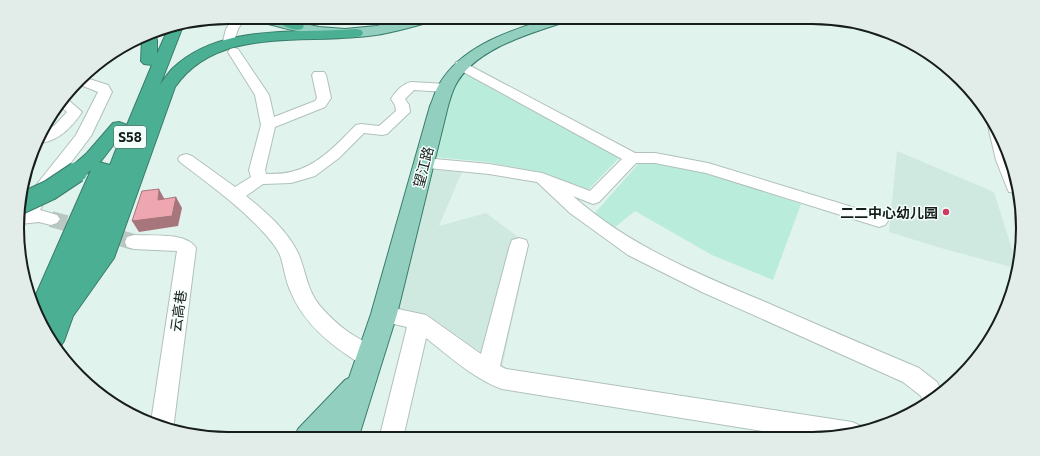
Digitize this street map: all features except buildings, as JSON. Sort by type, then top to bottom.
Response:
[{"type":"highway","points":[[293,24],[297,26]]},
{"type":"highway","name":"S58","points":[[80,242],[93,229],[174,31]]},
{"type":"highway","points":[[51,314],[102,258],[167,87],[179,70],[197,57],[221,46],[235,42],[265,38],[333,36],[356,33]]},
{"type":"highway","name":"S58","points":[[51,330],[51,314],[80,242],[119,127],[162,35]]},
{"type":"highway","points":[[149,61],[150,40]]},
{"type":"highway","points":[[25,211],[94,158],[119,127]]},
{"type":"main road","points":[[288,24],[319,30],[356,33],[398,27],[408,24]]},
{"type":"main road","name":"望江路","points":[[345,432],[384,314],[439,106],[446,88],[462,65],[477,53],[496,42],[546,24]]},
{"type":"main road","points":[[315,432],[360,384]]},
{"type":"street","points":[[235,24],[232,29],[231,46],[262,95],[268,125],[257,170],[260,179]]},
{"type":"street","points":[[462,65],[488,81],[632,158],[655,158],[708,168],[878,221]]},
{"type":"street","points":[[268,125],[320,104],[324,98],[319,75]]},
{"type":"street","points":[[25,210],[83,136],[105,92],[103,88],[86,82]]},
{"type":"street","points":[[234,196],[260,179],[278,179],[300,176],[313,171],[344,145],[361,128],[382,131],[403,112],[402,104],[398,99],[405,90],[411,86],[446,88]]},
{"type":"street","points":[[46,137],[64,126],[75,112],[66,104]]},
{"type":"street","points":[[46,137],[61,137],[76,145]]},
{"type":"street","points":[[587,205],[632,158]]},
{"type":"street","points":[[186,159],[234,196],[269,227],[283,244],[293,263],[300,290],[312,313],[345,343],[369,356]]},
{"type":"street","points":[[424,163],[490,169],[542,178],[587,205],[641,254],[709,287],[911,375],[929,390],[931,394]]},
{"type":"street","points":[[24,212],[51,219]]},
{"type":"street","name":"云高巷","points":[[134,242],[177,244],[183,245],[187,248],[163,421]]},
{"type":"street","points":[[488,370],[518,245]]},
{"type":"street","points":[[384,314],[419,321],[465,356],[502,379],[832,431]]},
{"type":"street","points":[[392,432],[419,321]]},
{"type":"shaded area","name":"二二中心幼儿园","points":[[897,151],[994,192],[1014,255],[1012,267],[944,249],[889,232]]},
{"type":"shaded area","points":[[434,170],[462,172],[439,226],[486,213],[529,245],[502,367],[428,315],[395,307]]},
{"type":"green space","points":[[462,70],[481,83],[619,158],[588,190],[544,173],[487,162],[435,157],[458,71]]},
{"type":"green space","points":[[639,163],[701,172],[801,204],[773,280],[712,255],[635,211],[614,228],[594,214]]},
{"type":"tunnel","points":[[51,219],[134,242]]},
{"type":"place","name":"二二中心幼儿园","points":[[946,212]]}]
